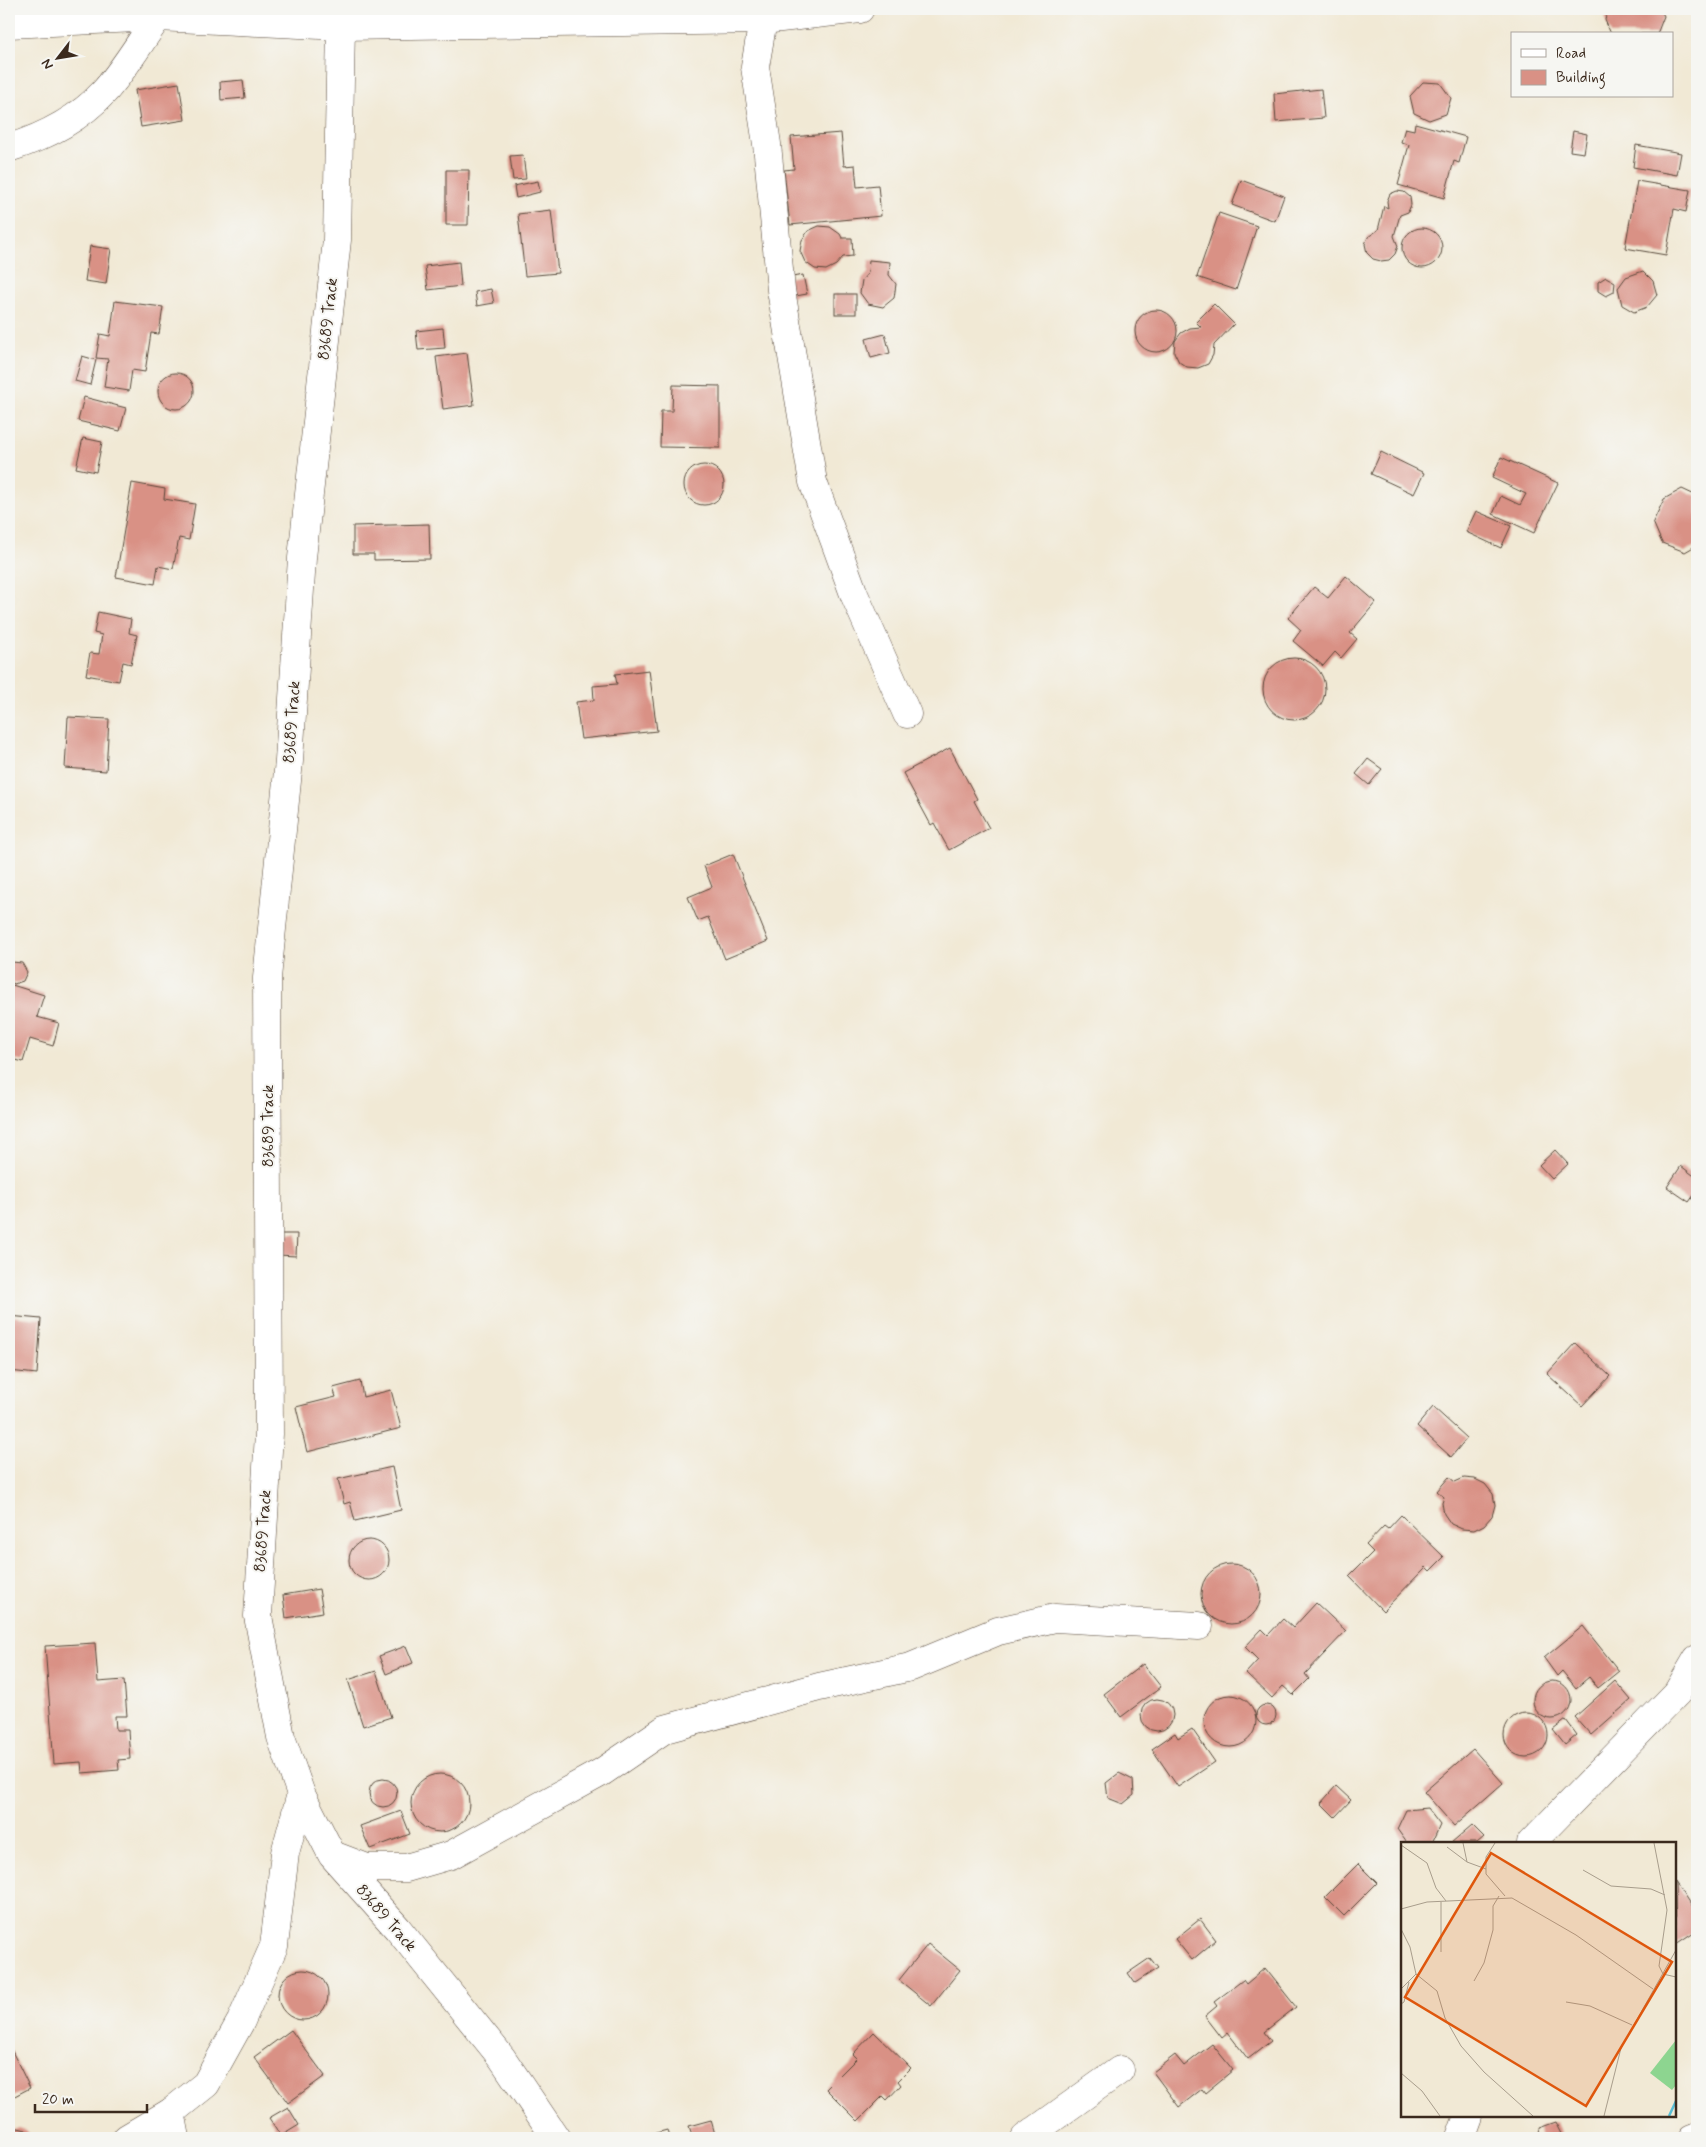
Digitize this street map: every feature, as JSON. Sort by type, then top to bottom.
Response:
[{"type":"street","points":[[9,24],[157,13],[341,26],[763,20],[860,9]]},
{"type":"street","points":[[9,148],[48,134],[104,92],[157,13]]},
{"type":"street","points":[[763,20],[755,67],[767,144],[781,290],[813,482],[854,594],[907,714]]},
{"type":"street","name":"83689 Track","points":[[341,26],[337,240],[302,558],[289,761],[267,978],[269,1434],[258,1616],[281,1737],[301,1794],[332,1855],[398,1929],[502,2058],[556,2138]]},
{"type":"street","points":[[332,1855],[367,1868],[406,1868],[451,1855],[602,1772],[665,1730],[819,1687],[911,1667],[998,1631],[1055,1618],[1199,1626]]},
{"type":"street","points":[[1532,1842],[1677,1693],[1697,1659]]},
{"type":"street","points":[[127,2138],[173,2125],[206,2084],[241,2022],[274,1946],[285,1853],[301,1794]]},
{"type":"street","points":[[1025,2138],[1120,2070]]},
{"type":"street","points":[[1460,2138],[1468,2117]]},
{"type":"street","points":[[1691,2138],[1697,2136]]},
{"type":"building","points":[[1608,9],[1660,9],[1664,16],[1658,32],[1610,32],[1605,20]]},
{"type":"building","points":[[243,80],[245,98],[221,100],[220,82]]},
{"type":"building","points":[[1423,82],[1440,83],[1451,98],[1446,114],[1429,120],[1414,113],[1410,96]]},
{"type":"building","points":[[179,83],[185,120],[141,127],[135,90]]},
{"type":"building","points":[[1321,89],[1324,118],[1276,122],[1274,94]]},
{"type":"building","points":[[1415,123],[1466,137],[1459,163],[1454,161],[1444,198],[1398,185],[1409,145],[1401,142],[1405,128],[1414,130]]},
{"type":"building","points":[[1573,131],[1587,134],[1584,153],[1570,151]]},
{"type":"building","points":[[841,133],[844,166],[855,165],[857,187],[878,185],[881,216],[790,225],[784,170],[794,169],[791,137]]},
{"type":"building","points":[[1636,145],[1681,153],[1677,175],[1633,167]]},
{"type":"building","points":[[523,155],[526,179],[513,180],[510,156]]},
{"type":"building","points":[[446,170],[469,170],[468,225],[446,225]]},
{"type":"building","points":[[1241,180],[1284,196],[1275,221],[1232,205]]},
{"type":"building","points":[[538,181],[540,192],[516,198],[514,186]]},
{"type":"building","points":[[1637,181],[1690,190],[1686,212],[1674,209],[1666,255],[1625,248]]},
{"type":"building","points":[[1397,191],[1404,192],[1410,197],[1411,205],[1408,212],[1400,215],[1394,236],[1398,246],[1395,254],[1389,260],[1373,259],[1367,253],[1365,244],[1368,237],[1378,230],[1384,206],[1388,208],[1387,201],[1390,194]]},
{"type":"building","points":[[551,210],[558,273],[525,276],[518,214]]},
{"type":"building","points":[[1219,213],[1257,226],[1236,290],[1197,277]]},
{"type":"building","points":[[819,226],[830,227],[840,234],[842,238],[852,238],[853,256],[843,257],[836,265],[826,270],[815,269],[805,262],[800,251],[802,240],[808,231]]},
{"type":"building","points":[[1426,228],[1433,231],[1439,237],[1442,248],[1441,256],[1433,265],[1426,268],[1418,268],[1411,265],[1403,256],[1402,244],[1405,237],[1414,229]]},
{"type":"building","points":[[90,246],[111,249],[106,284],[85,281]]},
{"type":"building","points":[[869,260],[890,262],[889,275],[896,284],[894,298],[883,307],[868,304],[860,293],[862,280],[868,273]]},
{"type":"building","points":[[459,262],[461,286],[428,290],[425,266]]},
{"type":"building","points":[[1643,271],[1653,281],[1657,295],[1647,307],[1634,312],[1622,305],[1618,288],[1626,277]]},
{"type":"building","points":[[803,275],[807,294],[790,297],[787,278]]},
{"type":"building","points":[[1606,277],[1615,282],[1614,292],[1606,296],[1598,291],[1598,282]]},
{"type":"building","points":[[491,289],[494,303],[477,306],[475,292]]},
{"type":"building","points":[[835,294],[856,294],[856,314],[835,314]]},
{"type":"building","points":[[115,301],[163,307],[159,334],[151,333],[145,372],[132,370],[129,391],[104,387],[108,359],[96,358],[100,334],[110,336]]},
{"type":"building","points":[[1214,304],[1234,324],[1214,345],[1213,355],[1208,364],[1198,368],[1187,367],[1179,362],[1174,352],[1175,341],[1181,333],[1190,328],[1201,327],[1196,322]]},
{"type":"building","points":[[1156,310],[1171,316],[1177,331],[1171,346],[1156,352],[1141,346],[1135,331],[1141,316]]},
{"type":"building","points":[[443,328],[445,348],[418,350],[416,331]]},
{"type":"building","points":[[885,334],[890,353],[871,358],[866,339]]},
{"type":"building","points":[[467,353],[474,405],[443,409],[436,357]]},
{"type":"building","points":[[82,356],[96,360],[90,385],[75,381]]},
{"type":"building","points":[[176,373],[183,374],[189,378],[193,384],[193,398],[189,404],[183,408],[176,409],[169,408],[163,404],[159,398],[158,391],[159,384],[163,378],[169,374]]},
{"type":"building","points":[[673,385],[720,386],[720,448],[660,447],[661,411],[672,411]]},
{"type":"building","points":[[84,397],[126,408],[120,431],[78,421]]},
{"type":"building","points":[[83,438],[102,442],[96,472],[76,468]]},
{"type":"building","points":[[1381,452],[1424,473],[1414,494],[1371,474]]},
{"type":"building","points":[[1501,457],[1558,483],[1534,533],[1493,514],[1501,496],[1520,505],[1526,494],[1492,478]]},
{"type":"building","points":[[704,465],[718,471],[724,485],[718,499],[704,505],[690,499],[684,485],[690,471]]},
{"type":"building","points":[[132,483],[165,489],[164,499],[195,504],[189,540],[179,538],[173,569],[158,566],[155,584],[116,577]]},
{"type":"building","points":[[1682,489],[1697,496],[1697,545],[1685,552],[1662,543],[1653,522],[1664,499]]},
{"type":"building","points":[[1476,511],[1511,526],[1501,548],[1466,532]]},
{"type":"building","points":[[429,524],[430,559],[374,560],[374,554],[353,554],[353,526]]},
{"type":"building","points":[[1346,576],[1376,602],[1350,633],[1357,639],[1341,658],[1335,652],[1323,666],[1293,641],[1301,630],[1288,618],[1314,587],[1328,598]]},
{"type":"building","points":[[98,612],[131,619],[129,633],[137,635],[131,664],[123,662],[119,681],[86,675],[90,653],[99,654],[102,635],[94,633]]},
{"type":"building","points":[[1294,658],[1306,661],[1316,667],[1322,677],[1325,689],[1322,701],[1316,711],[1306,717],[1294,720],[1282,717],[1272,711],[1266,701],[1263,689],[1266,677],[1272,667],[1282,661]]},
{"type":"building","points":[[649,670],[657,731],[581,739],[576,702],[594,700],[593,686],[617,684],[615,674]]},
{"type":"building","points":[[68,717],[109,719],[106,771],[65,768]]},
{"type":"building","points":[[950,748],[977,799],[974,801],[989,828],[949,850],[934,823],[931,825],[903,773]]},
{"type":"building","points":[[1368,759],[1382,769],[1369,785],[1356,774]]},
{"type":"building","points":[[733,854],[768,941],[725,959],[708,917],[698,921],[688,897],[712,887],[704,866]]},
{"type":"building","points":[[12,962],[22,963],[27,972],[23,981],[14,984],[9,980],[9,965]]},
{"type":"building","points":[[9,984],[44,995],[37,1017],[59,1023],[53,1046],[30,1039],[23,1062],[9,1058]]},
{"type":"building","points":[[1555,1150],[1568,1164],[1552,1179],[1539,1165]]},
{"type":"building","points":[[1681,1166],[1697,1178],[1697,1191],[1689,1202],[1667,1187]]},
{"type":"building","points":[[278,1234],[297,1234],[296,1256],[278,1255]]},
{"type":"building","points":[[9,1316],[41,1319],[37,1374],[9,1371]]},
{"type":"building","points":[[1575,1343],[1610,1376],[1582,1406],[1547,1374]]},
{"type":"building","points":[[360,1381],[363,1397],[391,1390],[401,1428],[307,1452],[296,1407],[336,1397],[333,1388]]},
{"type":"building","points":[[1433,1407],[1467,1438],[1451,1457],[1417,1426]]},
{"type":"building","points":[[392,1467],[401,1510],[355,1521],[350,1502],[344,1504],[338,1479]]},
{"type":"building","points":[[1449,1477],[1455,1482],[1464,1478],[1475,1479],[1485,1484],[1493,1494],[1495,1505],[1492,1516],[1484,1525],[1474,1530],[1462,1529],[1451,1524],[1444,1514],[1442,1503],[1444,1497],[1437,1491]]},
{"type":"building","points":[[1401,1515],[1444,1557],[1430,1571],[1426,1567],[1383,1611],[1349,1576],[1373,1552],[1366,1545],[1384,1526],[1388,1529]]},
{"type":"building","points":[[369,1540],[383,1546],[389,1560],[383,1574],[369,1580],[355,1574],[349,1560],[355,1546]]},
{"type":"building","points":[[1231,1564],[1247,1569],[1252,1573],[1256,1578],[1261,1594],[1256,1610],[1252,1615],[1247,1619],[1231,1624],[1215,1619],[1210,1615],[1206,1610],[1201,1594],[1206,1578],[1210,1573],[1215,1569]]},
{"type":"building","points":[[319,1589],[323,1612],[286,1618],[283,1595]]},
{"type":"building","points":[[1316,1603],[1346,1631],[1305,1674],[1309,1679],[1293,1695],[1283,1686],[1272,1698],[1246,1673],[1258,1660],[1245,1647],[1262,1629],[1268,1635],[1283,1619],[1293,1628]]},
{"type":"building","points":[[1583,1626],[1619,1671],[1598,1688],[1589,1677],[1576,1688],[1562,1671],[1557,1676],[1544,1658]]},
{"type":"building","points":[[95,1643],[98,1682],[124,1680],[127,1716],[115,1716],[116,1730],[128,1730],[130,1759],[118,1760],[119,1770],[82,1773],[81,1762],[54,1764],[45,1646]]},
{"type":"building","points":[[406,1646],[413,1663],[386,1674],[379,1656]]},
{"type":"building","points":[[1143,1664],[1161,1687],[1121,1717],[1104,1694]]},
{"type":"building","points":[[376,1671],[391,1717],[363,1726],[348,1680]]},
{"type":"building","points":[[1552,1681],[1566,1686],[1571,1700],[1566,1714],[1552,1719],[1538,1714],[1533,1700],[1538,1686]]},
{"type":"building","points":[[1615,1681],[1631,1700],[1591,1735],[1575,1717]]},
{"type":"building","points":[[1225,1695],[1235,1695],[1249,1702],[1256,1716],[1256,1726],[1249,1740],[1235,1747],[1225,1747],[1215,1743],[1208,1736],[1204,1726],[1204,1716],[1208,1706],[1215,1699]]},
{"type":"building","points":[[1157,1699],[1163,1700],[1168,1704],[1172,1709],[1172,1721],[1168,1726],[1163,1730],[1157,1731],[1151,1730],[1146,1726],[1142,1721],[1141,1715],[1142,1709],[1146,1704],[1151,1700]]},
{"type":"building","points":[[1266,1705],[1273,1708],[1276,1715],[1273,1722],[1266,1725],[1259,1722],[1256,1715],[1259,1708]]},
{"type":"building","points":[[1530,1713],[1542,1719],[1547,1726],[1547,1744],[1542,1751],[1535,1756],[1522,1757],[1514,1754],[1507,1747],[1504,1731],[1507,1723],[1514,1716]]},
{"type":"building","points":[[1566,1720],[1577,1735],[1565,1745],[1553,1730]]},
{"type":"building","points":[[1192,1729],[1215,1762],[1178,1787],[1152,1749],[1175,1733],[1178,1738]]},
{"type":"building","points":[[1473,1749],[1503,1783],[1454,1826],[1424,1792]]},
{"type":"building","points":[[1119,1773],[1133,1780],[1134,1795],[1123,1804],[1108,1798],[1106,1783]]},
{"type":"building","points":[[440,1774],[456,1779],[464,1787],[469,1803],[464,1819],[456,1827],[440,1832],[424,1827],[416,1819],[411,1803],[416,1787],[424,1779]]},
{"type":"building","points":[[383,1779],[393,1783],[397,1793],[393,1803],[383,1807],[373,1803],[369,1793],[373,1783]]},
{"type":"building","points":[[1336,1786],[1351,1800],[1335,1817],[1321,1803]]},
{"type":"building","points":[[1427,1808],[1440,1825],[1432,1842],[1406,1842],[1397,1829],[1406,1810]]},
{"type":"building","points":[[401,1811],[410,1834],[370,1849],[360,1826]]},
{"type":"building","points":[[1472,1825],[1484,1837],[1478,1842],[1452,1842]]},
{"type":"building","points":[[1358,1864],[1377,1883],[1344,1916],[1325,1897]]},
{"type":"building","points":[[1676,1884],[1697,1916],[1697,1930],[1676,1944]]},
{"type":"building","points":[[1200,1919],[1216,1940],[1192,1960],[1175,1939]]},
{"type":"building","points":[[928,1944],[960,1970],[931,2006],[899,1980]]},
{"type":"building","points":[[1150,1958],[1158,1968],[1135,1983],[1128,1973]]},
{"type":"building","points":[[1265,1968],[1296,2007],[1264,2032],[1271,2041],[1248,2059],[1228,2033],[1222,2038],[1205,2016],[1217,2006],[1214,2002],[1243,1980],[1246,1984]]},
{"type":"building","points":[[298,1970],[308,1970],[321,1977],[328,1990],[328,2000],[321,2013],[308,2020],[298,2020],[289,2016],[282,2009],[278,2000],[278,1990],[282,1981],[289,1974]]},
{"type":"building","points":[[291,2030],[325,2076],[288,2103],[254,2057]]},
{"type":"building","points":[[874,2032],[911,2068],[898,2081],[901,2085],[887,2100],[883,2096],[858,2121],[826,2089],[857,2058],[853,2054]]},
{"type":"building","points":[[1212,2044],[1233,2070],[1205,2093],[1202,2089],[1179,2107],[1153,2072],[1175,2055],[1184,2066]]},
{"type":"building","points":[[9,2045],[30,2088],[9,2099]]},
{"type":"building","points":[[288,2107],[299,2125],[281,2136],[269,2118]]},
{"type":"building","points":[[711,2120],[716,2138],[693,2138],[689,2126]]},
{"type":"building","points":[[1556,2122],[1564,2138],[1540,2138],[1539,2128]]},
{"type":"building","points":[[18,2128],[26,2130],[33,2138],[9,2138],[9,2131]]},
{"type":"building","points":[[667,2130],[669,2138],[638,2138]]}]
